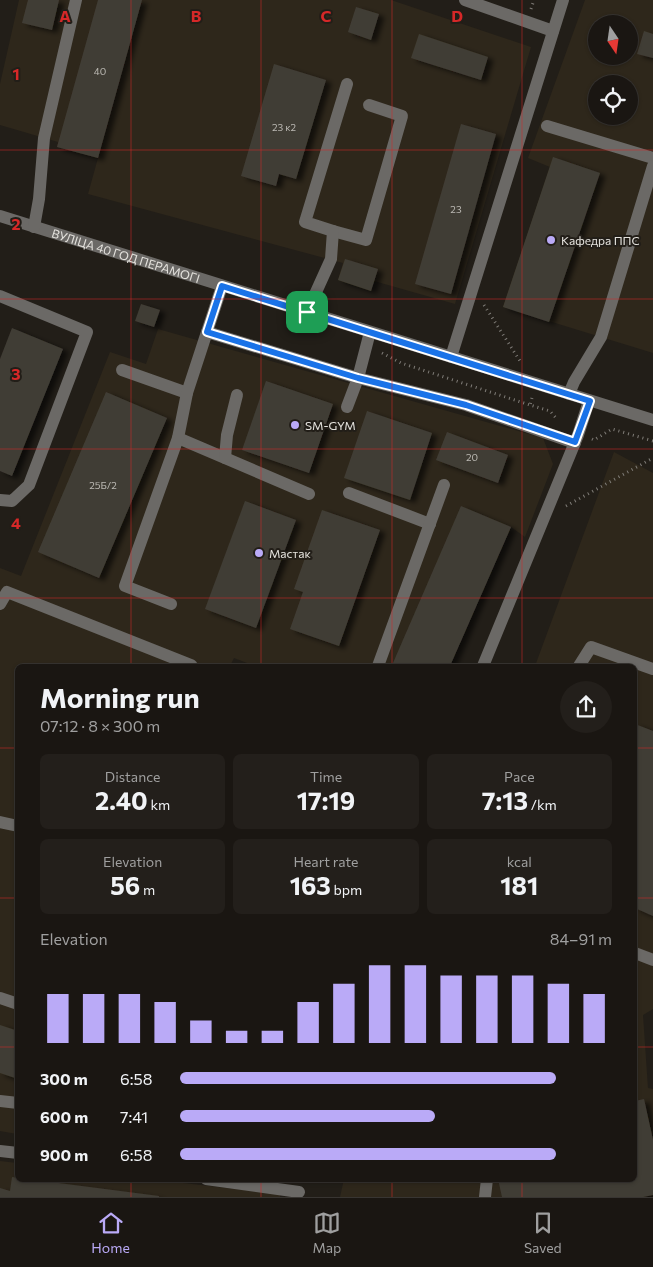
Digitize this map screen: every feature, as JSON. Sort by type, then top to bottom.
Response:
[{"type":"street","points":[[34,226],[39,200],[44,138],[76,0]]},
{"type":"street","points":[[465,0],[553,31]]},
{"type":"street","points":[[451,357],[563,0]]},
{"type":"street","points":[[347,84],[305,222],[366,240],[402,116],[369,104]]},
{"type":"street","points":[[547,126],[653,158]]},
{"type":"street","points":[[569,394],[574,382],[601,337],[653,166]]},
{"type":"street","name":"ВУЛІЦА 40 ГОД ПЕРАМОГІ","points":[[0,216],[653,420]]},
{"type":"street","points":[[307,312],[331,260],[333,231]]},
{"type":"street","points":[[171,604],[125,586],[178,438],[188,394],[222,286]]},
{"type":"street","points":[[0,296],[87,332],[29,485],[12,501],[0,500]]},
{"type":"street","points":[[207,332],[358,378],[466,405],[577,439]]},
{"type":"street","points":[[347,406],[358,378],[370,332]]},
{"type":"street","points":[[122,370],[188,394]]},
{"type":"street","points":[[225,458],[226,435],[237,394]]},
{"type":"street","points":[[484,664],[577,439],[590,401]]},
{"type":"street","points":[[178,438],[309,494]]},
{"type":"street","points":[[379,664],[444,485]]},
{"type":"street","points":[[349,493],[430,524]]},
{"type":"street","points":[[0,604],[4,590],[187,664]]},
{"type":"street","points":[[581,664],[591,647],[653,669]]},
{"type":"street","points":[[0,822],[15,825]]},
{"type":"street","points":[[637,954],[653,960]]},
{"type":"street","points":[[0,998],[15,1003]]},
{"type":"street","points":[[0,1101],[15,1103]]},
{"type":"street","points":[[0,1151],[15,1153]]},
{"type":"street","points":[[224,1182],[298,1194]]},
{"type":"street","points":[[486,1197],[487,1182]]},
{"type":"path","points":[[472,288],[523,366]]},
{"type":"path","points":[[536,384],[530,405],[550,411],[577,439],[594,440],[612,428],[653,441]]},
{"type":"path","points":[[544,518],[653,458]]},
{"type":"shaded area","points":[[19,0],[391,0],[531,47],[455,304],[374,281],[371,291],[338,280],[343,263],[88,194],[98,158],[57,147],[58,142],[0,125],[0,84]]},
{"type":"shaded area","points":[[585,0],[653,0],[653,353],[503,307],[550,167],[528,158]]},
{"type":"shaded area","points":[[158,329],[543,438],[553,464],[525,537],[511,527],[451,664],[250,664],[234,658],[231,664],[15,664],[15,1134],[0,1131],[0,568],[21,576],[110,352],[146,364]]},
{"type":"shaded area","points":[[614,452],[653,473],[653,1009],[643,1015],[648,1088],[653,1089],[653,1197],[340,1197],[343,1182],[637,1182],[637,664],[536,664]]},
{"type":"shaded area","points":[[0,1161],[15,1163],[15,1182],[174,1182],[280,1194],[280,1197],[0,1197]]},
{"type":"building","points":[[28,0],[59,0],[52,30],[22,23]]},
{"type":"building","points":[[98,0],[142,0],[98,158],[57,147]]},
{"type":"building","points":[[356,7],[379,14],[371,40],[348,32]]},
{"type":"building","points":[[644,31],[653,34],[653,58],[638,54]]},
{"type":"building","points":[[419,34],[488,57],[481,80],[411,58]]},
{"type":"building","points":[[274,64],[326,80],[296,179],[279,174],[276,186],[241,176]]},
{"type":"building","points":[[461,124],[496,134],[451,294],[415,284]]},
{"type":"building","name":"Кафедра ППС","points":[[553,157],[600,173],[549,322],[503,307]]},
{"type":"building","points":[[345,259],[378,269],[371,291],[338,280]]},
{"type":"building","points":[[141,304],[160,310],[154,327],[135,321]]},
{"type":"building","points":[[12,328],[63,349],[12,476],[0,471],[0,359]]},
{"type":"building","points":[[266,381],[333,404],[309,473],[242,450]]},
{"type":"building","points":[[106,392],[167,418],[99,578],[38,552]]},
{"type":"building","points":[[367,411],[432,433],[410,500],[344,478]]},
{"type":"building","points":[[447,432],[508,455],[498,483],[436,460]]},
{"type":"building","points":[[245,501],[296,520],[256,628],[205,609]]},
{"type":"building","points":[[461,506],[511,527],[451,664],[393,663]]},
{"type":"building","points":[[322,510],[380,530],[339,646],[290,629],[303,592],[294,589]]},
{"type":"building","points":[[637,725],[653,731],[653,916],[637,909]]},
{"type":"building","points":[[0,1025],[15,1030],[15,1078],[0,1073]]},
{"type":"building","points":[[644,1099],[653,1140],[653,1195],[643,1197],[502,1197],[499,1182],[637,1182],[637,1101]]},
{"type":"building","points":[[12,1177],[15,1177],[15,1182],[51,1182],[159,1197],[0,1197],[0,1188],[10,1191]]},
{"type":"place","name":"Кафедра ППС","points":[[551,240]]},
{"type":"place","name":"SM-GYM","points":[[295,425]]},
{"type":"place","name":"Мастак","points":[[259,553]]},
{"type":"route","points":[[222,286],[307,312],[590,401],[575,442],[466,405],[358,378],[207,332],[222,286]]}]
